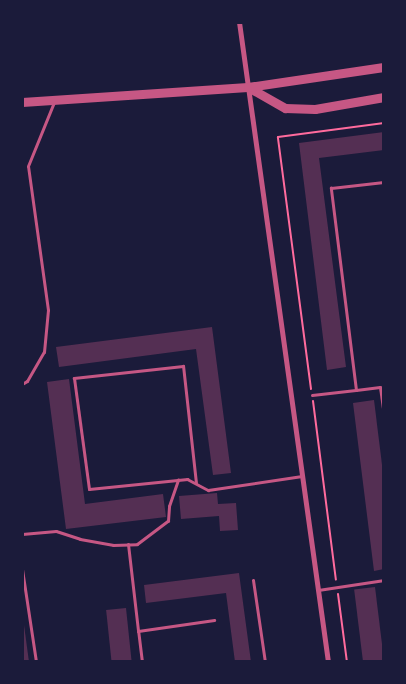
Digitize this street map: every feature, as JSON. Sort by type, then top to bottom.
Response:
[{"type":"street","points":[[239,22],[328,662]]},
{"type":"street","points":[[22,102],[248,87],[384,67]]},
{"type":"street","points":[[248,87],[284,108],[316,109],[384,97]]},
{"type":"lane","points":[[22,384],[27,381],[44,352],[48,310],[28,166],[55,100]]},
{"type":"lane","points":[[356,390],[331,188],[384,182]]},
{"type":"lane","points":[[196,484],[183,366],[74,378],[89,489],[187,479],[196,484],[208,490],[302,476]]},
{"type":"lane","points":[[312,395],[380,386],[384,415]]},
{"type":"lane","points":[[22,534],[56,530],[80,539],[113,545],[137,544],[168,520],[169,506],[178,480]]},
{"type":"lane","points":[[128,544],[142,662]]},
{"type":"lane","points":[[22,568],[36,662]]},
{"type":"lane","points":[[253,580],[265,662]]},
{"type":"lane","points":[[318,590],[384,580]]},
{"type":"lane","points":[[138,631],[214,620]]},
{"type":"path","points":[[347,662],[278,137],[384,123]]},
{"type":"building","points":[[384,132],[384,150],[319,158],[346,367],[327,370],[299,143]]},
{"type":"building","points":[[212,327],[231,473],[213,475],[196,349],[59,367],[56,347]]},
{"type":"building","points":[[69,379],[85,504],[163,494],[166,517],[66,529],[47,382]]},
{"type":"building","points":[[374,400],[384,481],[384,569],[374,571],[353,403]]},
{"type":"building","points":[[217,493],[218,504],[236,503],[238,530],[220,531],[219,516],[181,519],[179,496]]},
{"type":"building","points":[[239,573],[251,662],[235,662],[226,593],[146,603],[144,585]]},
{"type":"building","points":[[375,587],[384,662],[363,662],[354,590]]},
{"type":"building","points":[[126,608],[132,662],[112,662],[106,610]]},
{"type":"building","points":[[24,625],[29,662],[22,662]]}]
